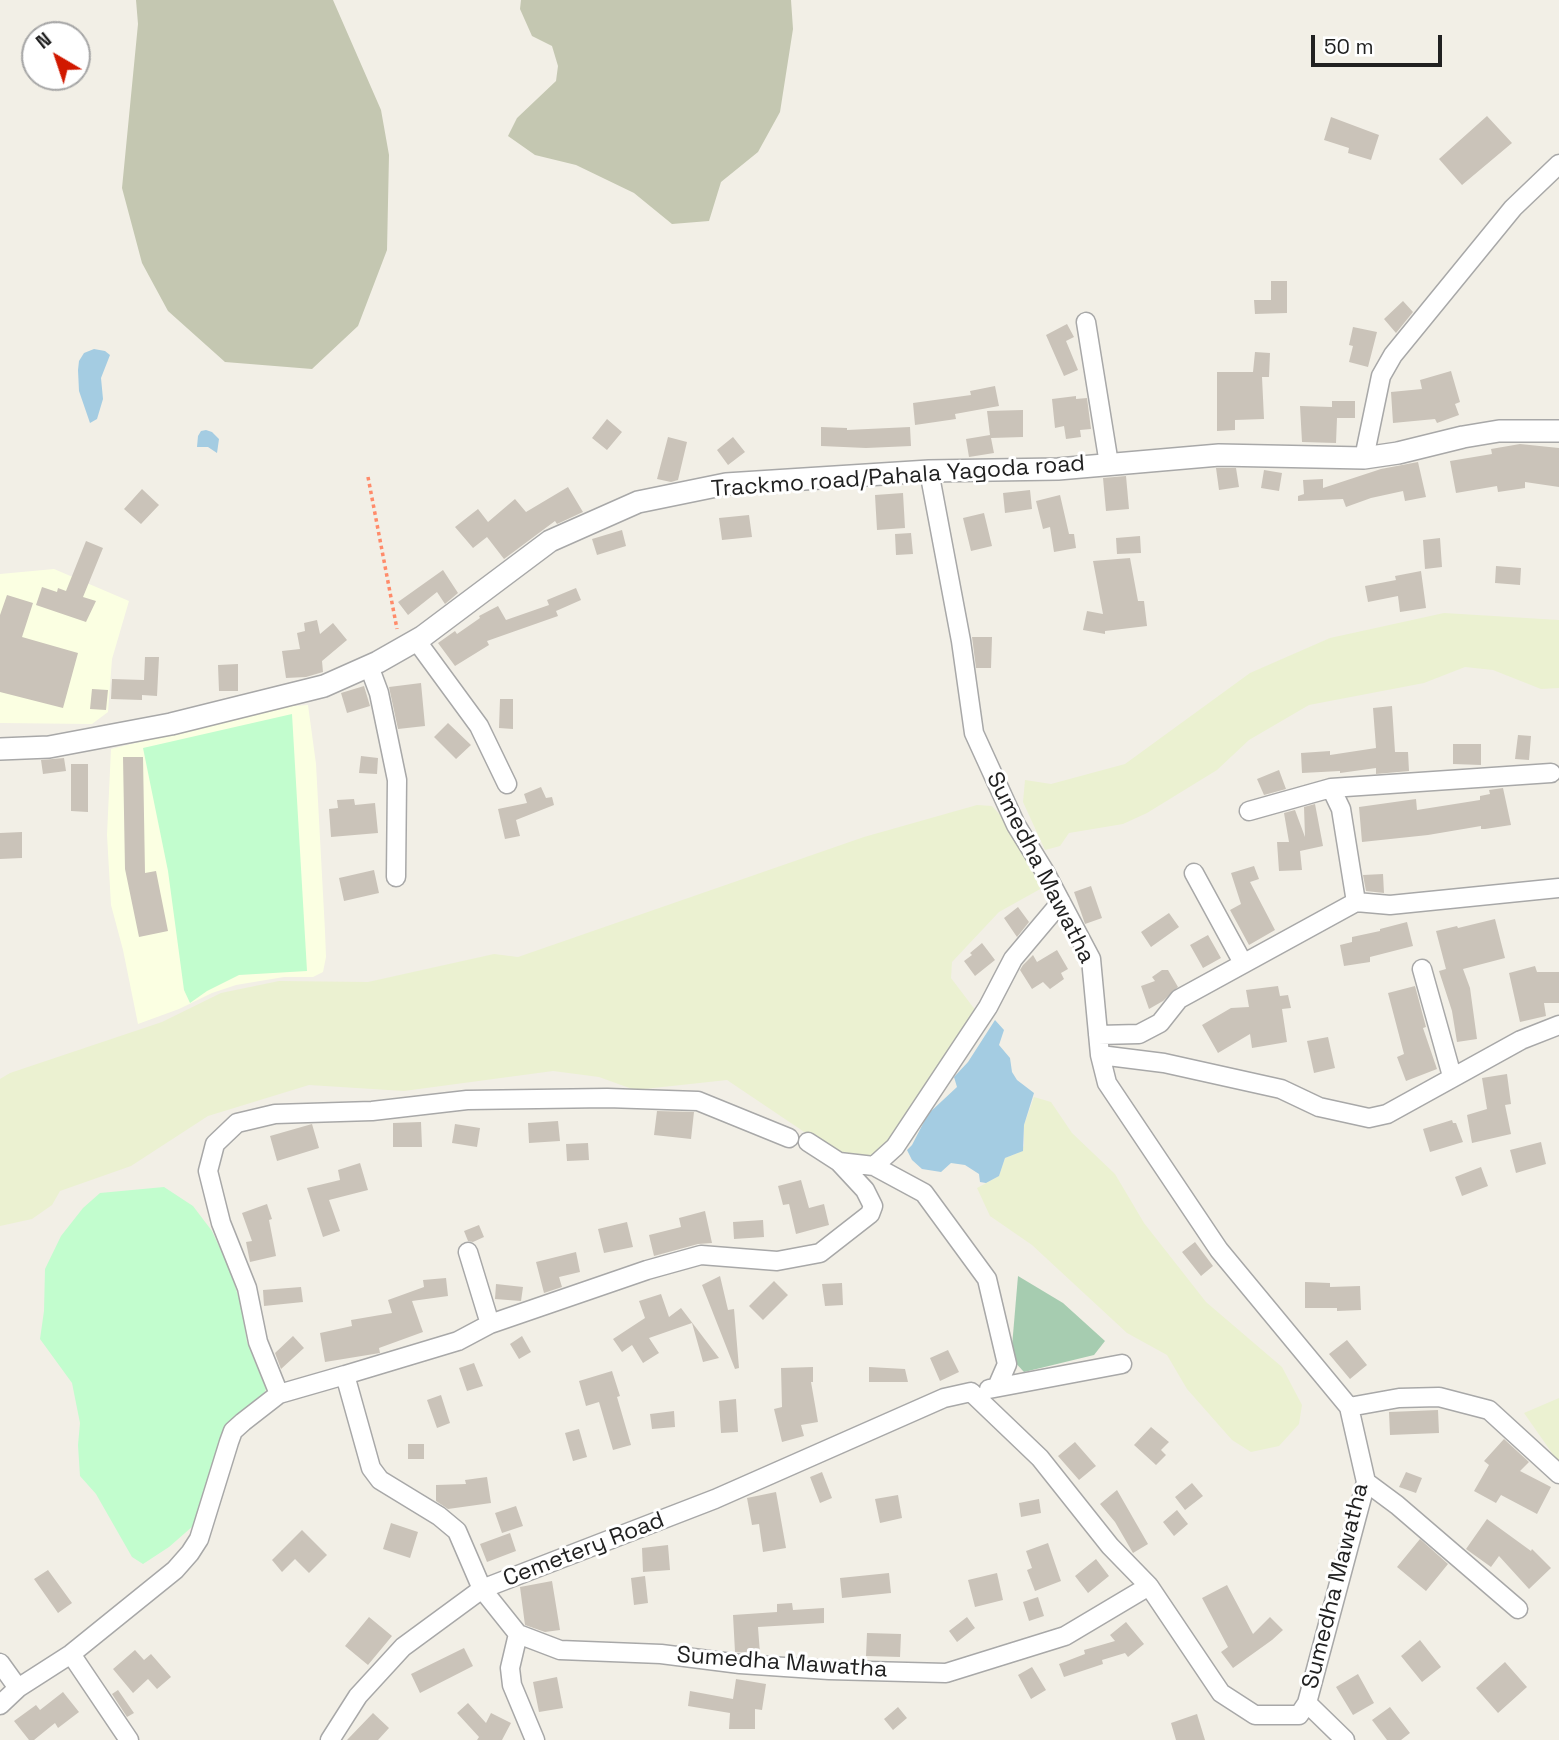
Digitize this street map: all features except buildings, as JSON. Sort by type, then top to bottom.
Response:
[{"type":"street","points":[[1364,458],[1381,376],[1394,355],[1513,208],[1559,164]]},
{"type":"street","points":[[1086,321],[1109,464]]},
{"type":"street","name":"Trackmo road/Pahala Yagoda road","points":[[0,749],[49,747],[171,724],[324,687],[409,644],[550,541],[638,502],[726,484],[929,471],[1058,469],[1219,455],[1364,458],[1499,431],[1559,431]]},
{"type":"street","name":"Sumedha Mawatha","points":[[518,1634],[560,1650],[661,1654],[740,1664],[829,1670],[946,1673],[1065,1636],[1149,1586],[1221,1693],[1255,1715],[1299,1715],[1307,1703],[1366,1482],[1349,1407],[1219,1250],[1107,1083],[1100,1055],[1091,959],[1045,872],[1016,825],[974,733],[961,640],[929,471]]},
{"type":"street","points":[[409,644],[479,726],[507,784]]},
{"type":"street","points":[[369,666],[379,693],[397,780],[396,877]]},
{"type":"street","points":[[1249,811],[1331,788],[1551,773]]},
{"type":"street","points":[[1331,788],[1341,809],[1356,902]]},
{"type":"street","points":[[1194,873],[1243,963]]},
{"type":"street","points":[[1098,1035],[1139,1034],[1160,1023],[1179,999],[1356,902],[1390,905],[1559,888]]},
{"type":"street","points":[[874,1166],[895,1147],[988,1007],[1013,959],[1061,902]]},
{"type":"street","points":[[1422,969],[1452,1076]]},
{"type":"street","points":[[1100,1055],[1164,1063],[1281,1089],[1319,1107],[1369,1118],[1387,1114],[1521,1040],[1558,1029]]},
{"type":"street","points":[[279,1394],[258,1342],[247,1288],[221,1223],[208,1171],[215,1144],[237,1122],[275,1114],[372,1111],[467,1100],[620,1098],[698,1101],[789,1138]]},
{"type":"street","points":[[0,1705],[18,1688],[71,1654],[175,1570],[199,1539],[233,1431],[279,1394],[458,1341],[490,1324],[647,1270],[701,1255],[777,1261],[821,1253],[870,1214],[873,1206],[865,1190],[839,1162],[808,1142]]},
{"type":"street","points":[[839,1162],[874,1166],[924,1193],[987,1279],[1007,1364],[997,1387]]},
{"type":"street","points":[[468,1252],[490,1324]]},
{"type":"street","name":"Cemetery Road","points":[[345,1375],[371,1468],[380,1480],[439,1516],[457,1531],[482,1589],[715,1499],[944,1398],[1122,1364]]},
{"type":"street","points":[[971,1392],[1041,1458],[1110,1546],[1149,1586]]},
{"type":"street","points":[[1349,1407],[1399,1398],[1439,1397],[1489,1410],[1559,1474]]},
{"type":"street","points":[[1366,1482],[1397,1504],[1518,1609]]},
{"type":"street","points":[[330,1740],[358,1696],[403,1647],[482,1589],[518,1634],[510,1668],[512,1685],[535,1740]]},
{"type":"street","points":[[71,1654],[129,1740]]},
{"type":"street","points":[[0,1663],[18,1688]]},
{"type":"street","points":[[1307,1703],[1345,1740]]},
{"type":"path","points":[[368,477],[396,625],[409,644]]},
{"type":"shaded area","points":[[136,0],[333,0],[381,110],[389,155],[387,250],[358,326],[312,369],[225,362],[168,311],[142,263],[122,188],[138,24]]},
{"type":"shaded area","points":[[521,0],[791,0],[793,29],[780,112],[758,152],[721,182],[709,221],[672,224],[634,193],[576,165],[535,155],[508,136],[517,118],[556,81],[558,66],[552,46],[532,36],[520,9]]},
{"type":"shaded area","points":[[54,569],[129,601],[112,659],[108,712],[92,724],[0,723],[0,574]]},
{"type":"shaded area","points":[[1444,613],[1559,620],[1559,688],[1541,689],[1493,670],[1465,667],[1424,683],[1309,705],[1249,740],[1217,770],[1147,813],[1123,824],[1069,833],[1060,846],[1045,850],[1023,802],[1025,780],[1051,784],[1125,764],[1250,673],[1330,638]]},
{"type":"shaded area","points":[[308,705],[316,764],[326,957],[323,972],[313,977],[284,977],[236,985],[138,1024],[111,905],[107,835],[111,749],[280,707]]},
{"type":"shaded area","points":[[977,805],[992,806],[1001,816],[1042,888],[999,912],[952,962],[951,978],[976,1011],[894,1136],[869,1159],[837,1154],[727,1080],[635,1090],[599,1077],[553,1071],[404,1091],[309,1085],[208,1116],[131,1166],[60,1191],[52,1205],[32,1219],[0,1226],[0,1079],[10,1073],[162,1022],[221,993],[279,981],[368,982],[494,954],[518,957],[864,837]]},
{"type":"shaded area","points":[[1034,1097],[1051,1102],[1072,1133],[1115,1174],[1144,1223],[1206,1302],[1282,1367],[1302,1405],[1299,1424],[1279,1446],[1251,1452],[1232,1440],[1187,1389],[1167,1355],[1127,1333],[1032,1245],[990,1216],[977,1188],[999,1176],[1005,1158],[1018,1153],[1024,1146],[1024,1125]]},
{"type":"shaded area","points":[[1018,1276],[1063,1303],[1105,1341],[1094,1355],[1024,1372],[1011,1358]]},
{"type":"shaded area","points":[[1559,1398],[1559,1463],[1524,1413]]},
{"type":"green space","points":[[292,714],[307,971],[239,975],[190,1003],[184,990],[168,871],[143,748]]},
{"type":"green space","points":[[164,1187],[193,1206],[212,1231],[230,1270],[241,1305],[247,1342],[266,1389],[262,1398],[219,1447],[211,1466],[203,1504],[193,1526],[169,1547],[143,1564],[132,1557],[96,1494],[80,1476],[80,1423],[72,1383],[40,1339],[45,1269],[61,1236],[83,1208],[100,1193]]},
{"type":"water","points":[[94,349],[110,355],[101,378],[103,399],[97,419],[90,423],[79,391],[78,370],[84,353]]},
{"type":"water","points":[[206,430],[219,439],[217,453],[208,447],[197,447],[198,436],[201,431]]},
{"type":"water","points":[[995,1020],[1004,1030],[999,1045],[1010,1058],[1012,1072],[1017,1080],[1034,1093],[1024,1125],[1023,1151],[1005,1158],[999,1176],[986,1183],[980,1182],[979,1174],[965,1165],[951,1163],[941,1172],[922,1169],[912,1160],[907,1150],[928,1114],[957,1087],[954,1077],[968,1062]]}]
